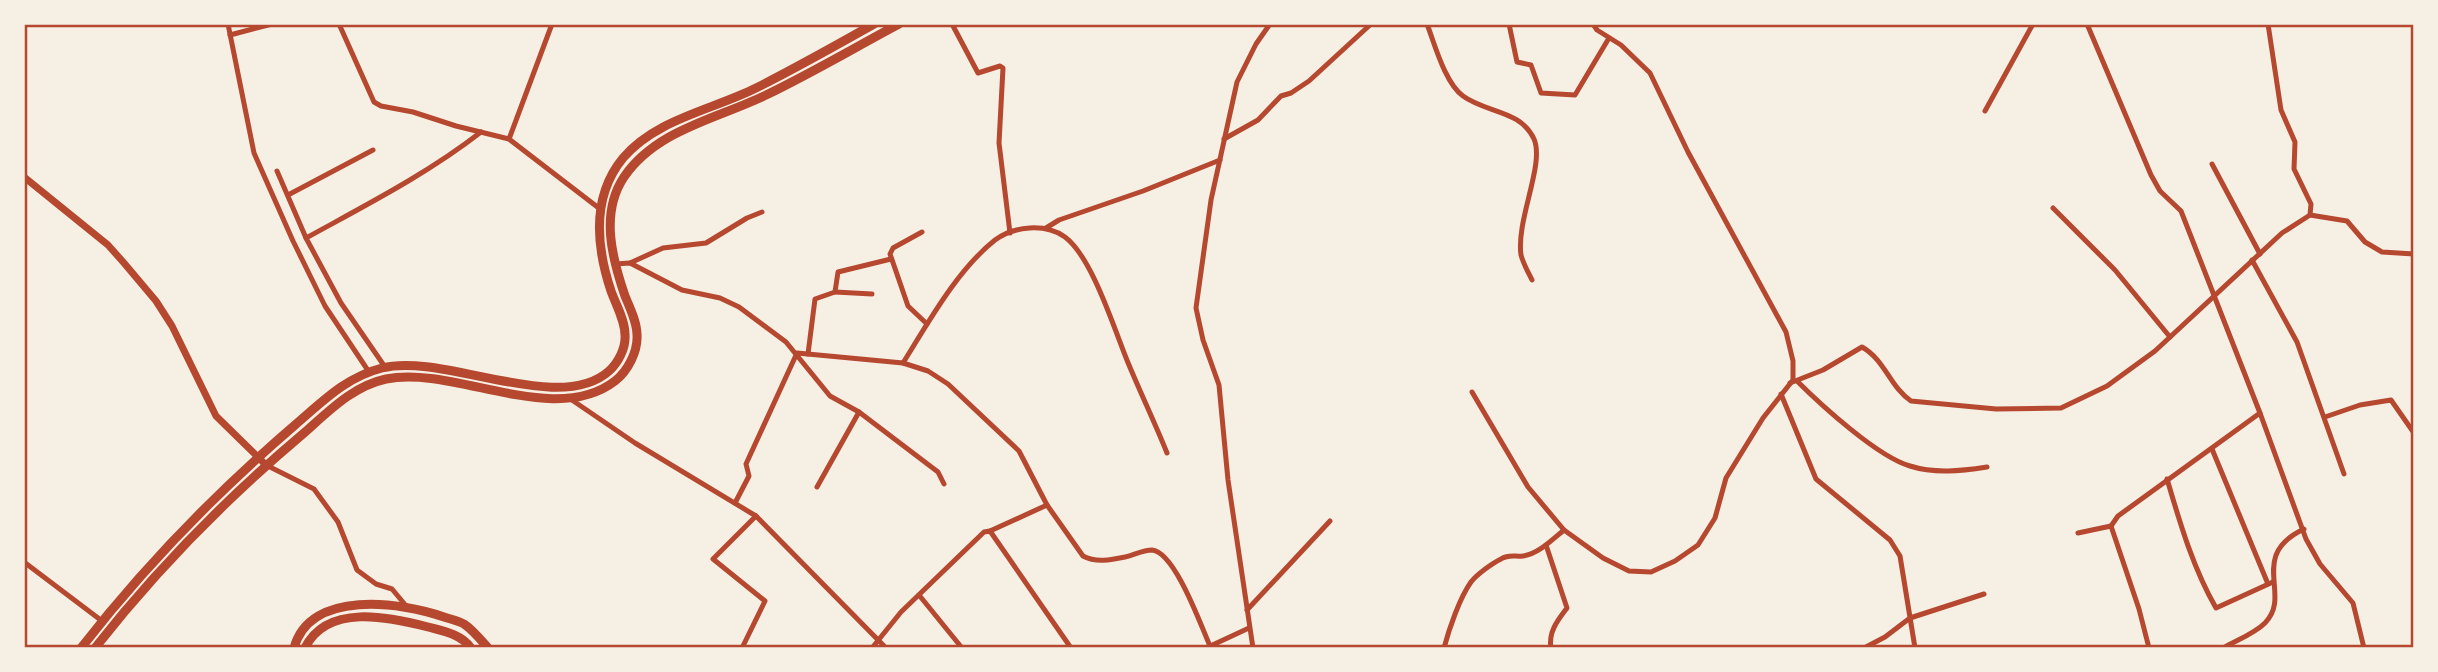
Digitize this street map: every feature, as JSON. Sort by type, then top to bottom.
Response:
[{"type":"highway","points":[[81,648],[144,571],[258,457],[332,392],[357,377],[385,367],[415,365],[523,384],[576,387],[589,384],[610,370],[624,349],[625,335],[603,267],[598,234],[600,209],[611,175],[624,158],[653,133],[755,88],[874,24]]},
{"type":"highway","points":[[95,648],[152,579],[266,465],[339,402],[362,387],[376,381],[415,376],[522,396],[569,398],[593,394],[619,378],[635,352],[637,335],[615,264],[609,234],[615,197],[621,180],[646,152],[667,138],[764,96],[899,24]]},
{"type":"highway","points":[[522,396],[523,384]]},
{"type":"highway","points":[[294,648],[296,638],[305,625],[323,612],[363,604],[426,611],[463,623],[488,648]]},
{"type":"highway","points":[[305,648],[314,632],[329,624],[361,615],[405,621],[449,633],[467,642],[471,648]]},
{"type":"street","points":[[228,24],[254,153],[325,306],[369,372]]},
{"type":"street","points":[[230,35],[272,24]]},
{"type":"street","points":[[338,24],[374,102],[509,139],[600,209]]},
{"type":"street","points":[[509,139],[552,24]]},
{"type":"street","points":[[952,24],[978,74],[1000,66],[1003,68],[999,142],[1010,233]]},
{"type":"street","points":[[1253,648],[1228,480],[1219,385],[1195,308],[1211,200],[1237,82],[1256,44],[1270,24]]},
{"type":"street","points":[[1224,139],[1258,120],[1281,96],[1309,81],[1371,24]]},
{"type":"street","points":[[1427,24],[1442,65],[1462,96],[1524,123],[1535,141],[1537,160],[1521,226],[1521,257],[1532,280]]},
{"type":"street","points":[[1509,24],[1517,62],[1531,65],[1541,93],[1575,95],[1609,38]]},
{"type":"street","points":[[1593,24],[1597,30],[1621,45],[1650,73],[1688,152],[1786,332],[1793,361],[1793,382]]},
{"type":"street","points":[[1985,111],[2033,24]]},
{"type":"street","points":[[2087,24],[2151,174],[2160,191],[2181,211],[2306,539],[2320,564],[2353,603],[2364,648]]},
{"type":"street","points":[[2268,24],[2281,110],[2295,142],[2294,169],[2311,204],[2310,215]]},
{"type":"street","points":[[306,238],[389,193],[457,151],[481,132]]},
{"type":"street","points":[[288,195],[373,150]]},
{"type":"street","points":[[1046,228],[1059,220],[1143,191],[1220,160]]},
{"type":"street","points":[[2212,164],[2260,254]]},
{"type":"street","points":[[277,171],[306,238],[341,303],[385,367]]},
{"type":"street","points":[[24,177],[108,245],[156,301],[172,326],[216,416],[266,465],[314,489],[338,522],[357,570],[376,584],[392,589],[409,608]]},
{"type":"street","points":[[2053,208],[2115,270],[2170,337]]},
{"type":"street","points":[[615,264],[630,263],[663,248],[706,243],[761,212]]},
{"type":"street","points":[[1472,392],[1528,487],[1564,530],[1603,558],[1629,571],[1651,572],[1675,561],[1698,545],[1715,518],[1726,478],[1746,444],[1793,382],[1823,370],[1863,347],[1873,353],[1900,394],[1912,401],[1996,409],[2061,408],[2107,386],[2170,337],[2282,233],[2310,215],[2347,221],[2365,242],[2382,252],[2413,254]]},
{"type":"street","points":[[903,363],[949,291],[996,240],[1010,233],[1046,228],[1067,238],[1091,274],[1167,453]]},
{"type":"street","points":[[922,232],[893,248],[891,259],[908,306],[927,324]]},
{"type":"street","points":[[835,292],[838,272],[891,259]]},
{"type":"street","points":[[2252,260],[2297,342],[2344,474]]},
{"type":"street","points":[[630,263],[682,290],[720,298],[739,307],[797,352],[830,396],[859,412],[937,472],[944,484]]},
{"type":"street","points":[[808,354],[815,299],[835,292],[872,294]]},
{"type":"street","points":[[797,352],[903,363],[928,371],[948,384],[1019,451],[1047,505],[1083,556],[1090,560],[1113,559],[1152,550],[1163,556],[1181,581],[1208,647],[1249,628]]},
{"type":"street","points":[[735,503],[749,476],[746,464],[797,352]]},
{"type":"street","points":[[1793,382],[1900,462],[1922,469],[1947,471],[1987,467]]},
{"type":"street","points":[[1782,394],[1816,479],[1890,540],[1900,556],[1915,648]]},
{"type":"street","points":[[569,398],[635,443],[756,516],[886,648]]},
{"type":"street","points":[[2325,417],[2360,405],[2391,400],[2413,433]]},
{"type":"street","points":[[817,487],[859,412]]},
{"type":"street","points":[[2078,533],[2111,526],[2118,516],[2260,413]]},
{"type":"street","points":[[2212,449],[2270,583],[2273,611],[2267,622],[2223,648]]},
{"type":"street","points":[[2167,480],[2183,533],[2205,589],[2216,608],[2270,583]]},
{"type":"street","points":[[872,648],[919,595],[984,532],[1047,505]]},
{"type":"street","points":[[742,648],[765,601],[713,559],[756,516]]},
{"type":"street","points":[[1247,610],[1330,521]]},
{"type":"street","points":[[2111,526],[2140,609],[2149,648]]},
{"type":"street","points":[[2270,583],[2277,550],[2290,536],[2304,529]]},
{"type":"street","points":[[1444,648],[1472,581],[1502,558],[1523,556],[1546,545],[1564,530]]},
{"type":"street","points":[[990,531],[1071,648]]},
{"type":"street","points":[[1546,545],[1567,608],[1555,624],[1550,640],[1551,648]]},
{"type":"street","points":[[24,562],[102,621]]},
{"type":"street","points":[[1864,648],[1885,637],[1910,618],[1984,594]]},
{"type":"street","points":[[919,595],[962,648]]}]
